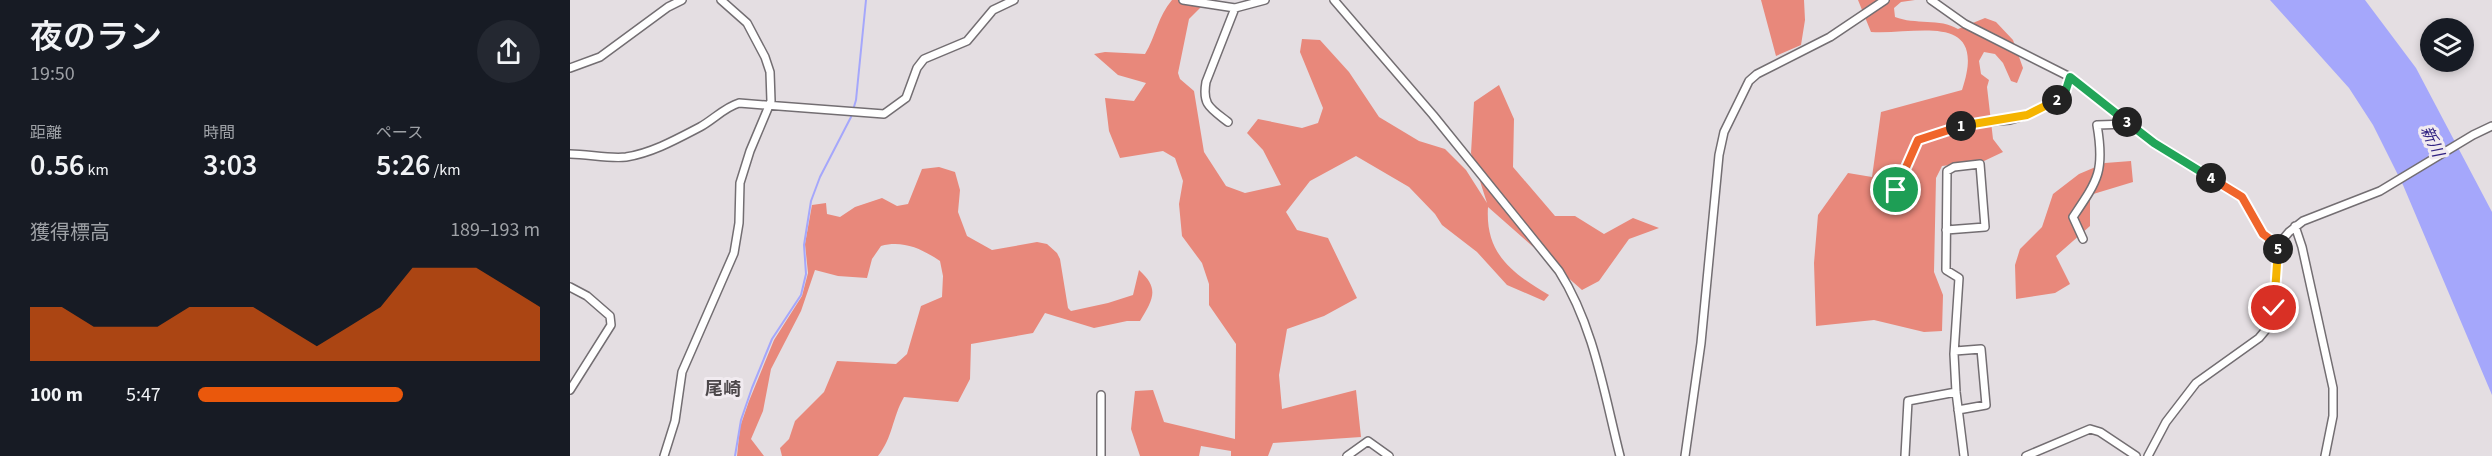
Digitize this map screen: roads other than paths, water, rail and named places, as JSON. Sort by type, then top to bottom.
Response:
[{"type":"street","points":[[570,68],[600,57],[668,7],[682,0]]},
{"type":"street","points":[[664,456],[675,421],[682,372],[734,253],[739,223],[740,183],[750,151],[770,106],[772,88],[765,57],[747,23],[722,0]]},
{"type":"street","points":[[570,154],[624,157],[644,153],[706,123],[733,104],[884,114],[906,98],[917,68],[924,59],[967,41],[993,10],[1014,0]]},
{"type":"street","points":[[1183,0],[1235,8],[1266,0]]},
{"type":"street","points":[[1334,0],[1433,115],[1559,271],[1570,288],[1589,332],[1620,456]]},
{"type":"street","points":[[1685,456],[1701,343],[1716,176],[1724,132],[1749,81],[1756,74],[1830,37],[1885,0]]},
{"type":"street","points":[[1931,0],[1965,24],[2070,77],[2178,159],[2242,197],[2263,234],[2278,245]]},
{"type":"street","points":[[1228,122],[1205,102],[1204,94],[1206,82],[1235,8]]},
{"type":"street","points":[[1896,190],[1918,140],[1974,123],[2010,120],[2027,115],[2064,96],[2070,77]]},
{"type":"street","points":[[2083,239],[2073,218],[2096,183],[2101,151],[2097,125],[2129,124]]},
{"type":"street","points":[[2148,456],[2166,422],[2196,383],[2259,338],[2269,326],[2274,308],[2278,245],[2295,226],[2367,197],[2492,126]]},
{"type":"street","points":[[1946,230],[1984,227],[1980,164],[1954,167],[1947,171],[1946,230],[1946,270],[1959,278],[1954,351],[1956,392],[1964,456]]},
{"type":"street","points":[[2295,226],[2302,247],[2333,388],[2333,416],[2325,456]]},
{"type":"street","points":[[570,287],[587,296],[610,316],[611,325],[570,390]]},
{"type":"street","points":[[1954,351],[1981,350],[1986,405],[1958,410]]},
{"type":"street","points":[[1905,456],[1908,401],[1956,392]]},
{"type":"street","points":[[1101,395],[1101,456]]},
{"type":"street","points":[[2026,456],[2091,429],[2100,432],[2136,456]]},
{"type":"street","points":[[1347,456],[1368,441],[1389,456]]},
{"type":"water","name":"新川","points":[[2270,0],[2365,0],[2416,68],[2492,212],[2492,395],[2403,185],[2373,125],[2349,88]]},
{"type":"waterway","points":[[735,456],[741,420],[772,339],[801,295],[806,274],[804,245],[811,201],[820,177],[851,117],[856,100],[866,0]]},
{"type":"district","name":"尾崎","points":[[723,389]]}]
